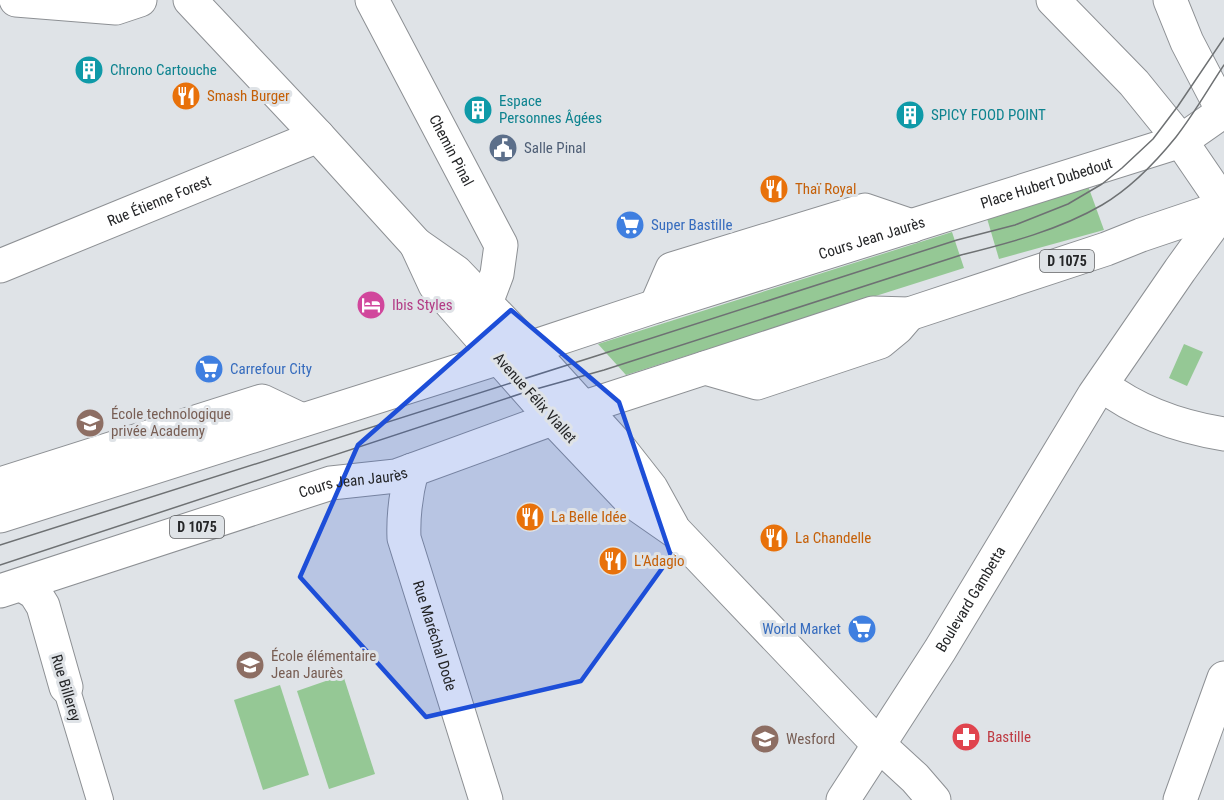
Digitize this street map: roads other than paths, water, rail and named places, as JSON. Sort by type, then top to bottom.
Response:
[{"type":"street","points":[[16,0],[116,8],[140,0]]},
{"type":"street","name":"Avenue Félix Viallet","points":[[190,0],[416,244],[456,272],[530,348],[568,413],[630,500],[676,532],[934,800]]},
{"type":"street","name":"Chemin Pinal","points":[[372,0],[501,245],[497,274],[486,303]]},
{"type":"street","points":[[1053,0],[1134,83],[1180,141],[1224,206],[1098,390],[1161,418],[1224,434]]},
{"type":"street","points":[[1170,0],[1192,52],[1224,112]]},
{"type":"street","name":"Place Hubert Dubedout","points":[[912,226],[1180,141],[1224,112]]},
{"type":"street","name":"Rue Étienne Forest","points":[[0,266],[318,136]]},
{"type":"street","name":"Cours Jean Jaurès","points":[[11,588],[332,483],[396,476],[568,413],[873,313],[909,314],[1106,249],[1224,206]]},
{"type":"street","name":"Cours Jean Jaurès","points":[[0,516],[912,226]]},
{"type":"street","name":"Avenue Félix Viallet","points":[[416,244],[435,285],[499,358],[568,413]]},
{"type":"street","name":"Boulevard Gambetta","points":[[843,800],[940,650],[1098,390]]},
{"type":"street","points":[[0,484],[262,401],[302,420]]},
{"type":"street","name":"Rue Maréchal Dode","points":[[412,470],[403,517],[404,538],[486,800]]},
{"type":"street","name":"Rue Billerey","points":[[11,588],[35,593],[43,606],[100,800]]},
{"type":"street","points":[[1180,800],[1224,678]]},
{"type":"tram line","points":[[0,545],[957,240],[1015,225],[1068,204],[1102,184],[1153,139],[1224,38]]},
{"type":"tram line","points":[[0,565],[529,391],[604,370],[1069,222],[1113,198],[1151,165],[1183,128],[1224,65]]},
{"type":"place","name":"Chrono Cartouche","points":[[89,70]]},
{"type":"place","name":"Smash Burger","points":[[186,96]]},
{"type":"place","name":"Espace Personnes Âgées","points":[[478,110]]},
{"type":"place","name":"SPICY FOOD POINT","points":[[910,115]]},
{"type":"place","name":"Salle Pinal","points":[[503,148]]},
{"type":"place","name":"Thaï Royal","points":[[774,189]]},
{"type":"place","name":"Super Bastille","points":[[630,225]]},
{"type":"place","name":"Ibis Styles","points":[[371,305]]},
{"type":"place","name":"Carrefour City","points":[[209,369]]},
{"type":"place","name":"École technologique privée Academy","points":[[90,423]]},
{"type":"place","name":"La Belle Idée","points":[[530,517]]},
{"type":"place","name":"La Chandelle","points":[[774,538]]},
{"type":"place","name":"L'Adagio","points":[[613,561]]},
{"type":"place","name":"World Market","points":[[862,629]]},
{"type":"place","name":"École élémentaire Jean Jaurès","points":[[250,665]]},
{"type":"place","name":"Bastille","points":[[966,737]]},
{"type":"place","name":"Wesford","points":[[765,739]]}]
